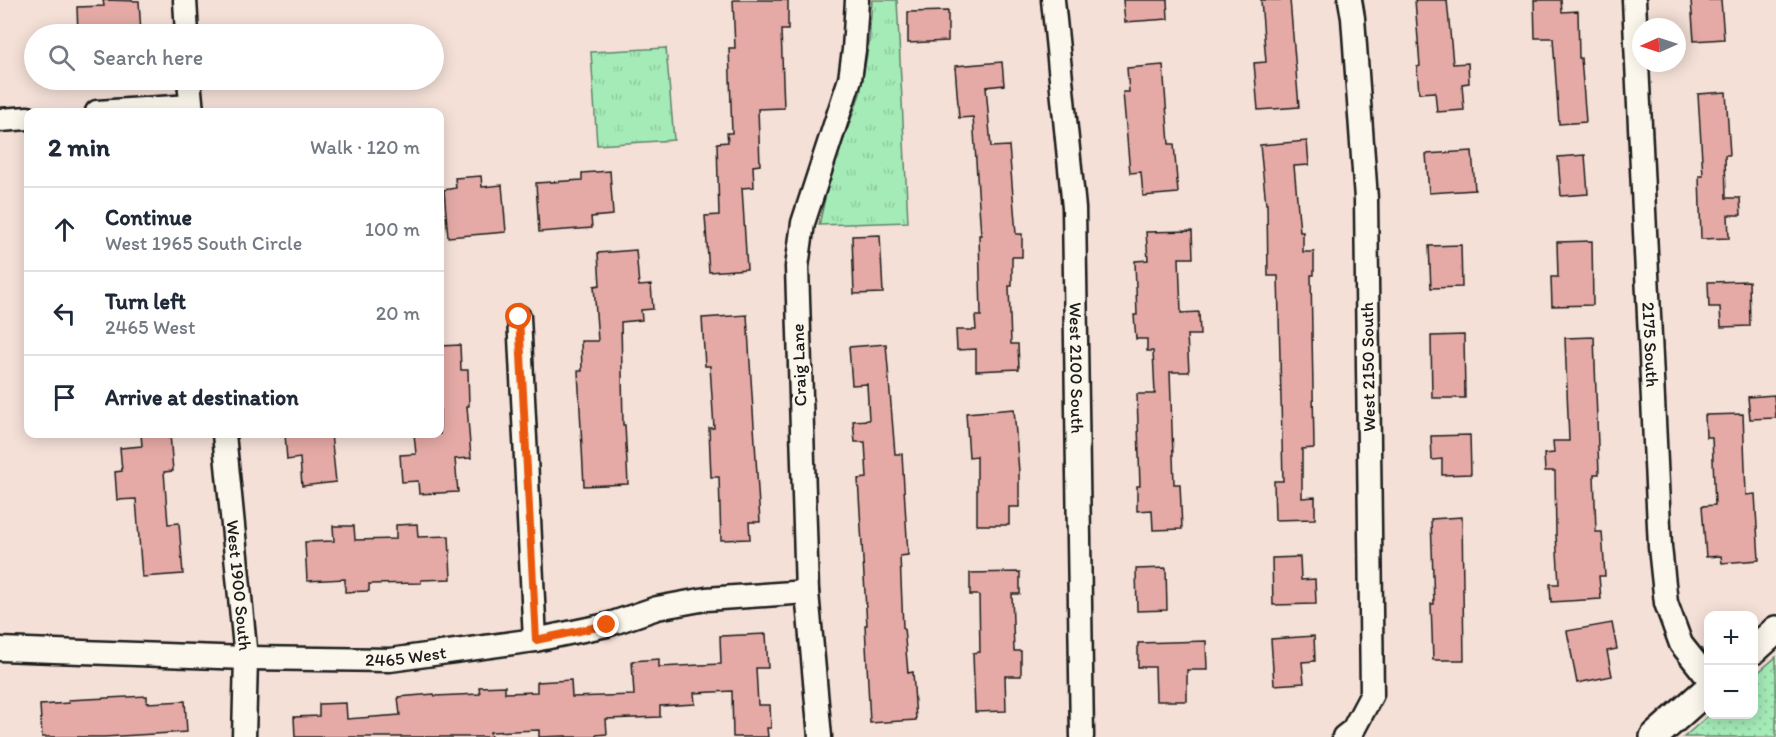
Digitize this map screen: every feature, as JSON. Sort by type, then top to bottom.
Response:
[{"type":"street","points":[[185,0],[186,24]]},
{"type":"street","name":"Craig Lane","points":[[820,737],[807,592],[797,267],[803,223],[850,79],[857,0]]},
{"type":"street","name":"West 2100 South","points":[[1053,0],[1074,208],[1082,737]]},
{"type":"street","name":"West 2150 South","points":[[1349,734],[1372,694],[1366,199],[1350,0]]},
{"type":"street","name":"2175 South","points":[[1634,0],[1660,547],[1666,603],[1681,644],[1704,673]]},
{"type":"street","points":[[190,90],[191,108]]},
{"type":"street","points":[[0,120],[24,118]]},
{"type":"street","points":[[519,317],[536,640]]},
{"type":"street","name":"West 1900 South","points":[[224,438],[246,658],[244,737]]},
{"type":"street","name":"2465 West","points":[[0,649],[246,658],[390,660],[536,640],[607,625],[657,608],[706,599],[807,592]]},
{"type":"street","points":[[1758,646],[1776,630]]},
{"type":"street","points":[[1654,737],[1704,693]]},
{"type":"green space","points":[[872,0],[897,0],[908,222],[819,225],[829,181],[860,94],[869,43]]},
{"type":"green space","points":[[666,48],[674,140],[597,145],[591,52]]},
{"type":"green space","points":[[1776,657],[1776,737],[1684,737],[1704,719],[1758,719],[1758,673]]},
{"type":"building","points":[[103,0],[139,1],[140,24],[78,24],[77,7],[104,6]]},
{"type":"building","points":[[733,0],[788,0],[788,30],[781,30],[784,108],[758,109],[760,165],[753,166],[754,187],[742,188],[747,269],[709,272],[705,216],[719,215],[717,143],[728,142],[727,133],[732,133],[729,48],[735,48]]},
{"type":"building","points":[[1123,0],[1167,0],[1168,19],[1125,22]]},
{"type":"building","points":[[1261,0],[1290,0],[1299,107],[1258,110],[1254,63],[1266,62]]},
{"type":"building","points":[[1415,0],[1447,0],[1453,64],[1468,63],[1469,83],[1462,84],[1464,110],[1437,112],[1435,92],[1419,93],[1417,67],[1420,66]]},
{"type":"building","points":[[1534,0],[1561,0],[1562,12],[1578,11],[1579,58],[1581,58],[1586,122],[1559,124],[1553,38],[1535,38]]},
{"type":"building","points":[[1691,0],[1721,0],[1724,39],[1694,41]]},
{"type":"building","points":[[948,11],[948,41],[908,43],[908,12]]},
{"type":"building","points":[[1002,62],[1004,85],[986,87],[991,147],[1009,146],[1016,234],[1022,234],[1022,257],[1012,257],[1012,286],[1009,286],[1011,344],[1018,344],[1019,369],[976,371],[976,349],[957,350],[956,330],[976,330],[975,316],[981,316],[979,235],[981,235],[973,117],[959,118],[955,66]]},
{"type":"building","points":[[1163,65],[1169,144],[1174,144],[1178,193],[1143,196],[1141,172],[1130,173],[1123,92],[1129,92],[1127,68]]},
{"type":"building","points":[[1726,92],[1730,155],[1725,155],[1726,198],[1740,198],[1741,215],[1728,215],[1729,238],[1701,239],[1699,176],[1703,176],[1698,94]]},
{"type":"building","points":[[1307,141],[1309,165],[1294,166],[1300,232],[1303,232],[1303,252],[1314,252],[1314,275],[1311,275],[1314,448],[1302,449],[1302,498],[1315,497],[1315,519],[1275,520],[1274,481],[1283,481],[1278,276],[1268,276],[1267,204],[1260,145]]},
{"type":"building","points":[[1472,151],[1475,190],[1429,193],[1426,154]]},
{"type":"building","points":[[1585,155],[1588,194],[1561,196],[1558,157]]},
{"type":"building","points":[[610,171],[613,215],[591,217],[592,228],[539,232],[536,183],[582,180],[582,173]]},
{"type":"building","points":[[481,176],[482,187],[502,185],[506,232],[448,237],[444,190],[456,188],[455,178]]},
{"type":"building","points":[[1192,231],[1193,258],[1179,258],[1181,313],[1199,312],[1200,335],[1187,335],[1189,372],[1170,372],[1174,484],[1180,484],[1182,529],[1153,530],[1152,510],[1137,511],[1137,486],[1140,486],[1137,394],[1155,394],[1153,351],[1147,351],[1147,339],[1136,339],[1135,261],[1148,260],[1146,232]]},
{"type":"building","points":[[880,235],[883,293],[854,294],[852,236]]},
{"type":"building","points":[[1592,241],[1593,305],[1552,306],[1551,277],[1558,277],[1557,242]]},
{"type":"building","points":[[1461,245],[1462,287],[1431,288],[1429,246]]},
{"type":"building","points":[[636,250],[639,286],[651,285],[653,309],[641,310],[642,320],[621,322],[623,425],[625,425],[628,484],[584,486],[578,371],[582,371],[581,341],[598,341],[594,286],[600,285],[598,253]]},
{"type":"building","points":[[1749,281],[1750,326],[1721,327],[1720,307],[1709,307],[1708,282]]},
{"type":"building","points":[[747,315],[760,522],[749,522],[750,539],[721,540],[719,477],[711,477],[709,428],[714,428],[710,366],[705,366],[702,318]]},
{"type":"building","points":[[1464,335],[1465,398],[1432,398],[1431,336]]},
{"type":"building","points":[[1594,337],[1599,474],[1594,474],[1596,532],[1602,532],[1605,576],[1599,576],[1601,599],[1551,602],[1550,584],[1559,584],[1555,471],[1545,471],[1544,454],[1554,453],[1553,441],[1569,441],[1565,338]]},
{"type":"building","points":[[886,344],[895,454],[902,454],[908,555],[900,556],[903,628],[908,673],[913,672],[916,720],[870,723],[865,625],[867,625],[858,479],[867,478],[865,442],[855,442],[853,421],[869,420],[867,384],[852,385],[849,347]]},
{"type":"building","points":[[460,345],[461,370],[468,370],[469,406],[467,406],[471,458],[455,459],[458,492],[419,494],[418,481],[402,482],[400,455],[416,454],[414,438],[444,438],[444,346]]},
{"type":"building","points":[[1774,395],[1776,418],[1750,419],[1748,397]]},
{"type":"building","points":[[1014,409],[1019,507],[1009,507],[1009,525],[977,525],[977,456],[969,457],[966,413]]},
{"type":"building","points":[[1743,414],[1746,495],[1755,494],[1759,560],[1722,563],[1721,556],[1706,557],[1702,506],[1715,505],[1712,437],[1706,437],[1705,415]]},
{"type":"building","points":[[1470,435],[1471,474],[1442,475],[1442,459],[1432,460],[1431,436]]},
{"type":"building","points":[[141,438],[170,438],[173,471],[164,472],[168,524],[179,523],[183,574],[142,577],[136,499],[117,500],[115,472],[122,471],[120,448],[142,446]]},
{"type":"building","points":[[285,438],[331,438],[336,482],[302,486],[300,458],[287,460]]},
{"type":"building","points":[[1462,517],[1464,660],[1433,660],[1431,519]]},
{"type":"building","points":[[417,524],[418,537],[449,536],[451,579],[421,580],[421,583],[369,584],[369,591],[345,592],[345,579],[307,581],[305,542],[334,541],[333,526],[354,526],[355,540],[396,539],[396,525]]},
{"type":"building","points":[[1300,557],[1301,580],[1315,579],[1316,604],[1273,605],[1272,558]]},
{"type":"building","points":[[1166,568],[1167,610],[1137,611],[1136,569]]},
{"type":"building","points":[[1020,572],[1020,594],[1012,594],[1014,651],[1021,651],[1021,676],[1005,676],[1006,711],[975,712],[973,653],[980,652],[979,595],[970,595],[970,573]]},
{"type":"building","points":[[1612,623],[1617,649],[1607,651],[1612,676],[1577,683],[1567,631]]},
{"type":"building","points":[[766,634],[768,668],[756,668],[758,705],[770,705],[771,728],[767,728],[768,737],[733,737],[732,691],[694,693],[695,704],[660,706],[660,717],[606,719],[607,734],[596,735],[596,737],[539,737],[539,730],[490,732],[491,737],[295,737],[294,717],[319,716],[319,704],[346,703],[347,719],[400,715],[398,697],[480,694],[479,687],[505,686],[505,693],[537,692],[537,682],[571,680],[572,697],[634,695],[632,661],[659,659],[659,667],[721,664],[720,636]]},
{"type":"building","points":[[1314,636],[1315,661],[1302,662],[1304,683],[1274,685],[1271,639]]},
{"type":"building","points":[[1206,641],[1207,670],[1187,670],[1187,701],[1156,701],[1155,667],[1138,667],[1138,643]]},
{"type":"building","points":[[147,696],[147,703],[185,701],[187,732],[104,737],[42,737],[40,705],[69,703],[68,700]]},
{"type":"route","points":[[519,317],[536,640],[607,625]]}]
